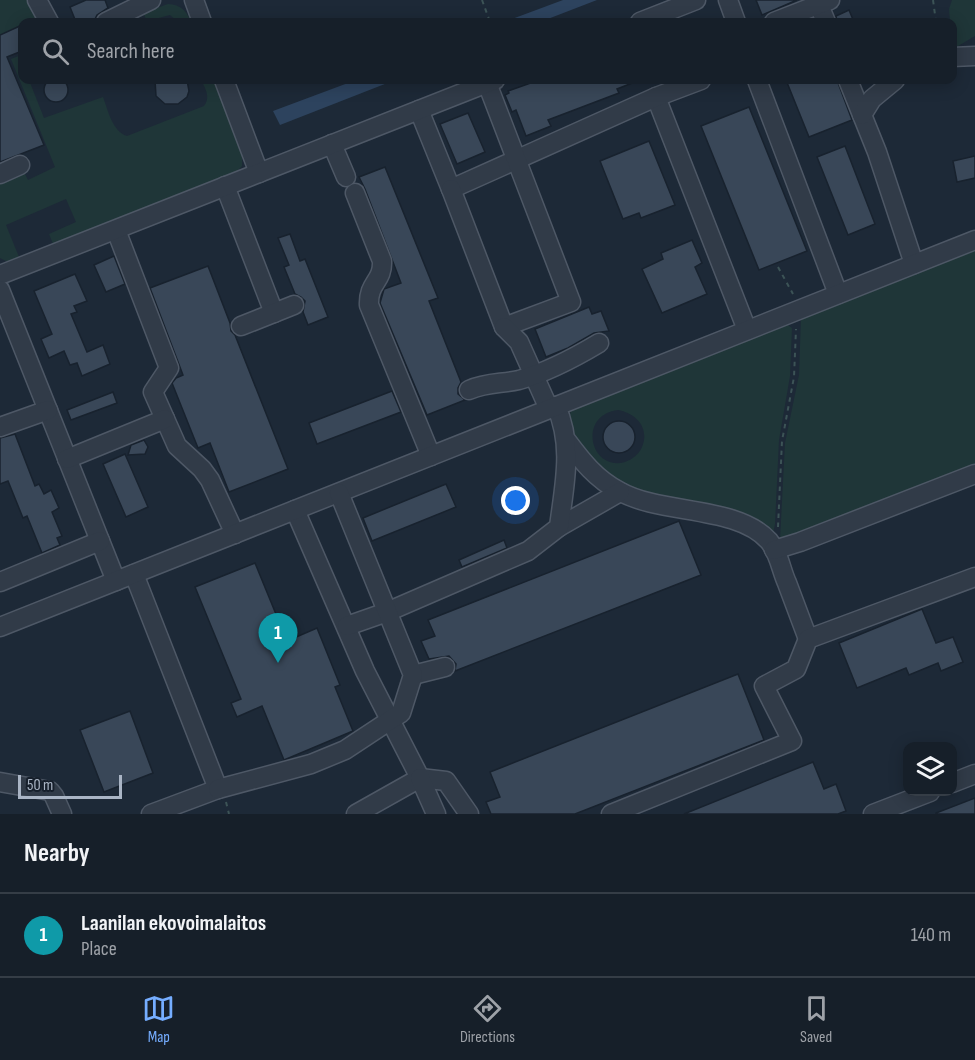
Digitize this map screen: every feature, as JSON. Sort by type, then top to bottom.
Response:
[{"type":"lane","points":[[37,0],[47,18]]},
{"type":"lane","points":[[113,18],[151,0]]},
{"type":"lane","points":[[194,0],[201,18]]},
{"type":"lane","points":[[649,18],[696,0]]},
{"type":"lane","points":[[728,0],[735,18]]},
{"type":"lane","points":[[784,18],[824,2],[826,18]]},
{"type":"lane","points":[[957,57],[975,56]]},
{"type":"lane","points":[[226,84],[259,173]]},
{"type":"lane","points":[[0,275],[484,84]]},
{"type":"lane","points":[[492,84],[517,159],[571,302],[504,327]]},
{"type":"lane","points":[[452,189],[656,97],[690,84]]},
{"type":"lane","points":[[759,84],[838,294]]},
{"type":"lane","points":[[850,84],[914,264]]},
{"type":"lane","points":[[862,116],[872,99],[890,84]]},
{"type":"lane","points":[[656,97],[747,330]]},
{"type":"lane","points":[[419,110],[452,189],[504,327],[519,342],[534,374],[562,420],[567,441],[568,460],[559,527]]},
{"type":"lane","points":[[332,144],[382,261],[382,271],[368,292],[369,305],[431,456]]},
{"type":"lane","points":[[0,174],[20,165]]},
{"type":"lane","points":[[225,186],[274,313]]},
{"type":"lane","points":[[116,230],[169,368],[153,392],[177,446],[202,468],[236,534]]},
{"type":"lane","points":[[0,627],[975,240]]},
{"type":"lane","points":[[0,290],[116,581]]},
{"type":"lane","points":[[241,326],[294,305]]},
{"type":"lane","points":[[469,390],[483,384],[517,380],[534,374],[566,362],[599,343]]},
{"type":"lane","points":[[0,428],[48,410]]},
{"type":"lane","points":[[67,459],[165,419]]},
{"type":"lane","points":[[567,441],[598,478],[620,492],[639,500],[742,522],[769,541],[808,639],[796,669],[764,686],[792,741],[611,814]]},
{"type":"lane","points":[[774,550],[975,474]]},
{"type":"lane","points":[[347,626],[387,612],[528,551],[559,527],[620,492]]},
{"type":"lane","points":[[151,814],[218,789],[311,764],[345,750],[401,713],[413,675],[339,493]]},
{"type":"lane","points":[[295,510],[365,672],[436,814]]},
{"type":"lane","points":[[0,582],[100,541]]},
{"type":"lane","points":[[134,574],[218,789]]},
{"type":"lane","points":[[808,639],[975,577]]},
{"type":"lane","points":[[413,675],[445,667]]},
{"type":"lane","points":[[957,781],[975,774]]},
{"type":"lane","points":[[356,814],[420,778],[446,781],[469,814]]},
{"type":"lane","points":[[0,782],[50,791],[62,814]]},
{"type":"lane","points":[[873,814],[920,796]]},
{"type":"path","points":[[482,0],[489,18]]},
{"type":"path","points":[[933,0],[935,18]]},
{"type":"path","points":[[774,550],[778,526],[782,441],[794,377],[797,311],[794,297],[778,267]]},
{"type":"green space","points":[[0,0],[32,0],[39,18],[18,18],[18,27],[0,35]]},
{"type":"green space","points":[[952,0],[975,0],[975,36],[957,47],[957,18],[950,18],[949,9]]},
{"type":"green space","points":[[168,4],[182,9],[189,18],[173,18],[170,15],[146,18],[143,13]]},
{"type":"green space","points":[[18,56],[18,76],[11,59]]},
{"type":"green space","points":[[21,84],[31,84],[44,118],[103,97],[114,125],[127,136],[204,106],[207,96],[203,84],[217,84],[242,144],[242,166],[236,172],[53,244],[49,234],[76,222],[66,199],[6,225],[19,257],[8,262],[0,258],[0,177],[22,168],[28,180],[55,167]]},
{"type":"green space","points":[[975,248],[975,469],[799,537],[780,540],[785,443],[799,375],[801,317]]},
{"type":"green space","points":[[785,323],[792,328],[790,376],[779,440],[775,524],[772,539],[622,489],[574,441],[569,417],[571,411],[583,404]],"holes":[[[618,410],[640,422],[644,440],[641,450],[633,458],[625,462],[613,463],[603,459],[597,451],[593,442],[593,431],[597,422],[605,414]]]},
{"type":"water","points":[[563,0],[597,0],[550,18],[515,18]]},
{"type":"water","points":[[345,84],[385,84],[280,125],[273,111]]},
{"type":"building","points":[[86,0],[105,0],[108,8],[96,18],[74,18],[70,7]]},
{"type":"building","points":[[756,0],[797,0],[762,15]]},
{"type":"building","points":[[849,10],[852,18],[836,18],[836,16]]},
{"type":"building","points":[[18,27],[18,53],[7,57],[44,145],[0,162],[0,35]]},
{"type":"building","points":[[46,84],[67,85],[67,95],[61,101],[51,101],[45,95]]},
{"type":"building","points":[[155,84],[188,84],[187,97],[178,104],[165,104],[156,96]]},
{"type":"building","points":[[528,84],[630,84],[617,89],[619,93],[548,120],[551,126],[526,136],[516,110],[512,112],[505,95],[509,93],[508,91]]},
{"type":"building","points":[[788,84],[838,84],[852,120],[809,137]]},
{"type":"building","points":[[749,107],[807,251],[759,270],[701,126]]},
{"type":"building","points":[[468,113],[485,152],[457,164],[440,124]]},
{"type":"building","points":[[649,141],[675,205],[641,218],[639,213],[623,219],[600,161]]},
{"type":"building","points":[[845,146],[875,224],[848,235],[817,157]]},
{"type":"building","points":[[975,156],[975,178],[957,182],[953,161]]},
{"type":"building","points":[[385,167],[438,298],[429,301],[461,382],[458,394],[465,400],[427,415],[380,303],[384,289],[401,283],[359,177]]},
{"type":"building","points":[[290,234],[300,261],[305,259],[328,317],[308,325],[303,312],[305,301],[295,294],[284,267],[289,265],[278,238]]},
{"type":"building","points":[[692,240],[702,263],[695,267],[707,294],[662,313],[642,269],[663,259],[661,253]]},
{"type":"building","points":[[114,256],[125,284],[106,292],[94,265]]},
{"type":"building","points":[[208,266],[231,331],[235,335],[288,469],[229,492],[210,443],[198,448],[172,383],[183,375],[150,288]]},
{"type":"building","points":[[75,274],[87,301],[74,306],[77,312],[71,314],[87,352],[103,345],[110,364],[82,376],[77,363],[70,365],[64,351],[49,358],[41,339],[52,334],[34,291]]},
{"type":"building","points":[[589,307],[592,314],[601,311],[609,331],[594,333],[546,357],[535,329]]},
{"type":"building","points":[[392,391],[401,412],[317,444],[309,423]]},
{"type":"building","points":[[113,392],[117,403],[71,420],[67,410]]},
{"type":"building","points":[[619,421],[630,426],[635,437],[630,448],[619,453],[608,448],[603,437],[608,426]]},
{"type":"building","points":[[15,434],[35,486],[39,484],[44,494],[51,490],[59,508],[52,512],[62,536],[57,538],[60,545],[42,553],[27,516],[23,518],[8,481],[0,484],[0,438]]},
{"type":"building","points":[[144,440],[148,447],[145,454],[128,455],[131,445]]},
{"type":"building","points":[[125,454],[148,507],[126,517],[103,464]]},
{"type":"building","points":[[446,484],[456,507],[372,541],[363,518]]},
{"type":"building","points":[[679,521],[701,575],[455,671],[456,664],[449,656],[429,659],[421,641],[435,636],[428,620]]},
{"type":"building","points":[[504,540],[507,548],[462,567],[459,560]]},
{"type":"building","points":[[255,563],[287,641],[317,628],[340,685],[335,687],[353,731],[284,760],[262,706],[237,717],[231,703],[241,699],[195,587]]},
{"type":"building","points":[[922,609],[936,643],[953,637],[963,662],[941,671],[938,663],[909,675],[906,668],[857,688],[839,643]]},
{"type":"building","points":[[738,674],[764,740],[575,814],[491,814],[486,802],[500,797],[490,772]]},
{"type":"building","points":[[130,711],[153,773],[104,792],[80,730]]},
{"type":"building","points":[[813,762],[824,789],[836,784],[846,811],[838,814],[684,814]]},
{"type":"building","points":[[975,798],[975,814],[936,814],[936,813]]},
{"type":"place","name":"Laanilan ekovoimalaitos","points":[[278,663]]}]
